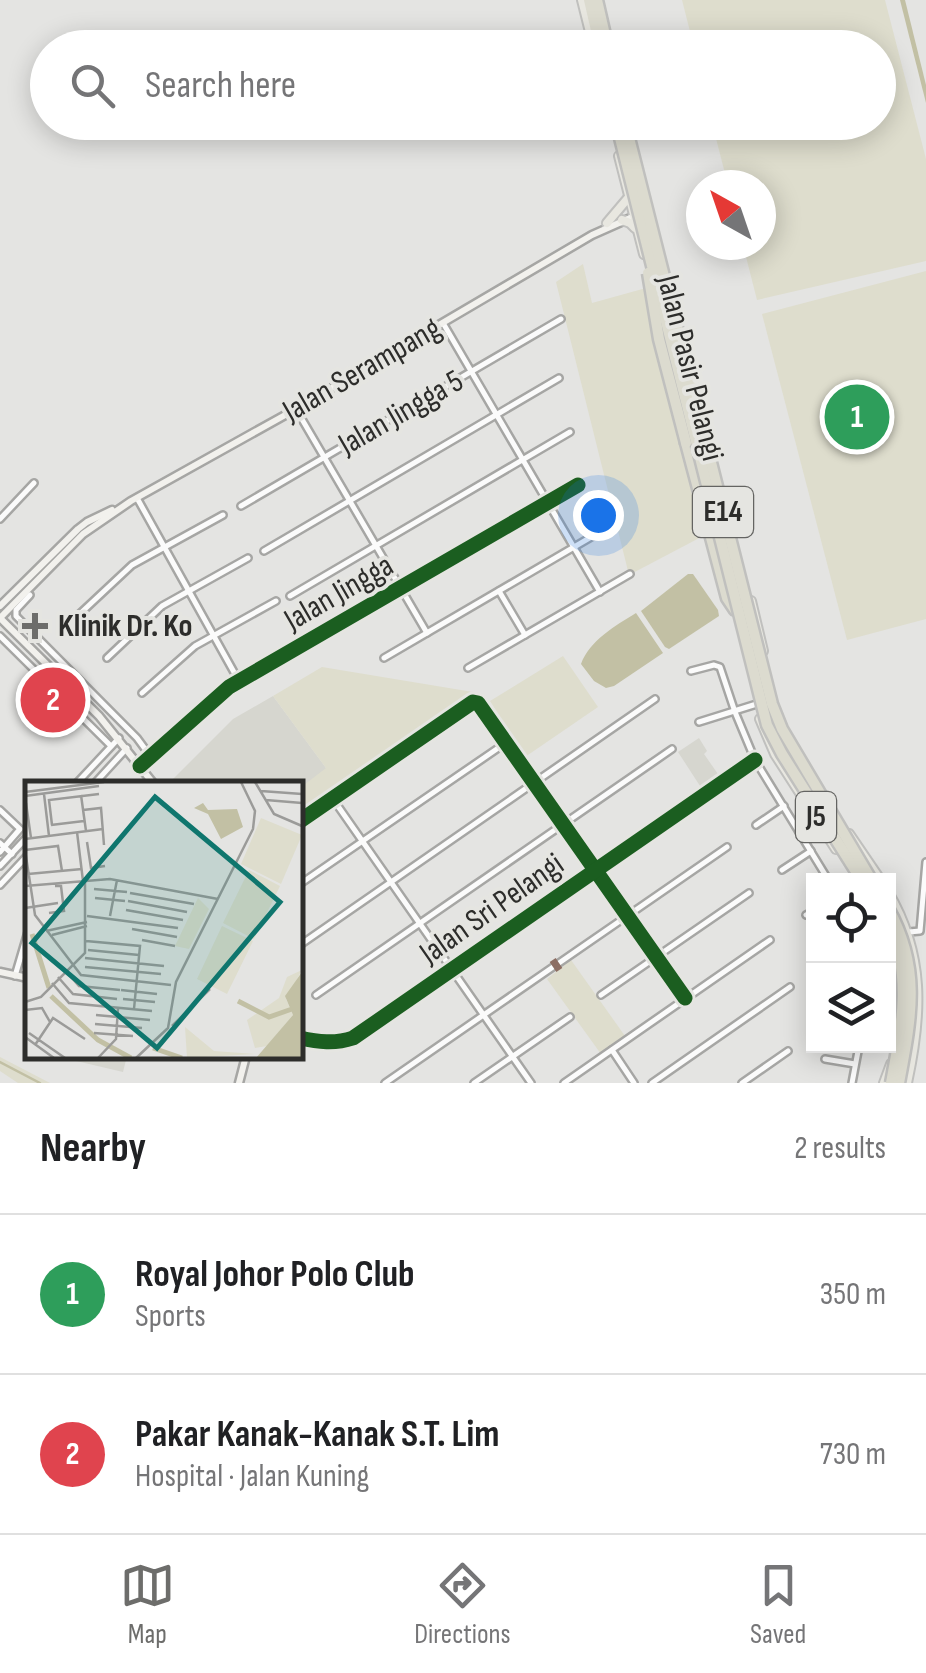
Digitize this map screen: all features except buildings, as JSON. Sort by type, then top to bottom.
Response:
[{"type":"highway","points":[[586,0],[592,30]]},
{"type":"highway","points":[[599,0],[606,30]]},
{"type":"highway","name":"E14","points":[[619,140],[768,725],[856,873]]},
{"type":"highway","name":"E14","points":[[631,140],[772,704],[790,744],[868,873]]},
{"type":"highway","points":[[648,257],[647,277],[659,340],[727,598],[735,610]]},
{"type":"highway","points":[[896,925],[905,945],[912,981],[912,1009],[899,1083]]},
{"type":"highway","points":[[887,1083],[904,1004],[904,978],[896,942]]},
{"type":"main road","name":"Jalan Pasir Pelangi","points":[[618,140],[763,730],[774,754],[855,873]]},
{"type":"main road","name":"Jalan Pasir Pelangi","points":[[630,140],[775,699],[790,738],[876,873]]},
{"type":"main road","points":[[607,223],[629,197]]},
{"type":"main road","name":"Jalan Serampang","points":[[592,235],[607,223],[647,208]]},
{"type":"main road","name":"Jalan Serampang","points":[[0,606],[87,522],[134,500],[296,409],[633,212]]},
{"type":"main road","points":[[622,220],[638,232]]},
{"type":"main road","name":"Jalan Serampang","points":[[0,618],[84,534],[134,500]]},
{"type":"main road","points":[[0,618],[99,716],[152,781]]},
{"type":"main road","points":[[896,907],[914,948],[918,1006],[907,1083]]},
{"type":"main road","points":[[896,935],[909,932]]},
{"type":"main road","points":[[896,953],[914,948]]},
{"type":"main road","points":[[887,1083],[900,983],[896,963]]},
{"type":"main road","points":[[0,972],[25,978]]},
{"type":"street","name":"Jalan Jingga 5","points":[[241,506],[560,319]]},
{"type":"street","points":[[443,323],[600,592]]},
{"type":"street","points":[[264,551],[559,378]]},
{"type":"street","points":[[296,409],[427,633]]},
{"type":"street","points":[[290,596],[570,432]]},
{"type":"street","points":[[0,519],[34,483]]},
{"type":"street","name":"Jalan Jingga","points":[[140,766],[222,692],[578,485]]},
{"type":"street","points":[[134,500],[240,683]]},
{"type":"street","points":[[70,622],[124,571],[223,515]]},
{"type":"street","points":[[384,658],[610,526]]},
{"type":"street","points":[[107,658],[156,611],[248,558]]},
{"type":"street","points":[[468,668],[630,574]]},
{"type":"street","points":[[499,591],[525,635]]},
{"type":"street","points":[[30,596],[15,613],[137,738],[150,757]]},
{"type":"street","points":[[142,693],[184,654],[276,601]]},
{"type":"street","points":[[0,636],[111,746]]},
{"type":"street","points":[[46,682],[64,665]]},
{"type":"street","points":[[691,671],[720,667],[754,760],[826,873]]},
{"type":"street","points":[[302,945],[654,699]]},
{"type":"street","points":[[699,722],[775,699]]},
{"type":"street","points":[[302,820],[474,702],[483,706],[685,998]]},
{"type":"street","points":[[99,716],[107,708]]},
{"type":"street","points":[[79,781],[119,738]]},
{"type":"street","points":[[302,883],[506,742]]},
{"type":"street","points":[[97,781],[127,748]]},
{"type":"street","points":[[316,995],[672,749]]},
{"type":"street","name":"Jalan Sri Pelangi","points":[[302,1038],[340,1042],[353,1038],[754,760]]},
{"type":"street","points":[[334,798],[531,1083]]},
{"type":"street","points":[[756,825],[784,806]]},
{"type":"street","points":[[0,810],[20,829],[1,847],[17,866]]},
{"type":"street","points":[[0,866],[25,839]]},
{"type":"street","points":[[386,1083],[727,847]]},
{"type":"street","points":[[782,870],[811,850]]},
{"type":"street","points":[[0,884],[25,858]]},
{"type":"street","points":[[909,932],[920,931],[926,862]]},
{"type":"street","points":[[601,994],[748,892]]},
{"type":"street","points":[[564,1083],[770,940]]},
{"type":"street","points":[[16,976],[25,943]]},
{"type":"street","points":[[652,1083],[790,987]]},
{"type":"street","points":[[474,1083],[570,1016]]},
{"type":"street","points":[[612,1050],[634,1083]]},
{"type":"street","points":[[742,1083],[788,1051]]},
{"type":"street","points":[[852,1083],[857,1053]]},
{"type":"street","points":[[825,1059],[855,1064]]},
{"type":"shaded area","points":[[682,0],[885,0],[893,30],[690,30]]},
{"type":"shaded area","points":[[900,0],[905,0],[926,85],[926,103]]},
{"type":"shaded area","points":[[896,43],[926,159],[926,261],[757,300],[747,260],[776,260],[776,170],[724,170],[716,140],[896,140]]},
{"type":"shaded area","points":[[583,264],[592,303],[646,288],[705,535],[629,575],[556,282]]},
{"type":"shaded area","points":[[926,271],[926,619],[847,640],[762,314]]},
{"type":"shaded area","points":[[693,574],[719,616],[669,649],[641,611]]},
{"type":"shaded area","points":[[636,613],[663,653],[606,688],[594,681],[581,664],[597,641]]},
{"type":"shaded area","points":[[563,656],[598,707],[525,757],[490,701]]},
{"type":"shaded area","points":[[322,667],[479,693],[302,814],[302,786],[326,768],[273,696]]},
{"type":"shaded area","points":[[273,696],[340,787],[302,814],[302,781],[171,781],[233,719]]},
{"type":"shaded area","points":[[699,738],[707,751],[704,754],[720,777],[702,789],[678,752]]},
{"type":"shaded area","points":[[571,960],[625,1036],[601,1054],[547,979]]},
{"type":"shaded area","points":[[0,1057],[50,1083],[18,1083],[0,1071]]},
{"type":"shaded area","points":[[64,1058],[126,1058],[123,1072]]},
{"type":"waterway","points":[[0,1062],[40,1083]]},
{"type":"marked path","points":[[553,967],[559,963]]},
{"type":"cycle path","points":[[140,766],[229,687],[578,485]]},
{"type":"cycle path","points":[[302,820],[473,702],[478,703],[685,998]]},
{"type":"cycle path","points":[[302,1038],[326,1042],[353,1038],[755,760]]},
{"type":"place","name":"Royal Johor Polo Club","points":[[857,417]]},
{"type":"place","name":"Klinik Dr. Ko","points":[[35,626]]},
{"type":"place","name":"Pakar Kanak-Kanak S.T. Lim","points":[[53,700]]}]
